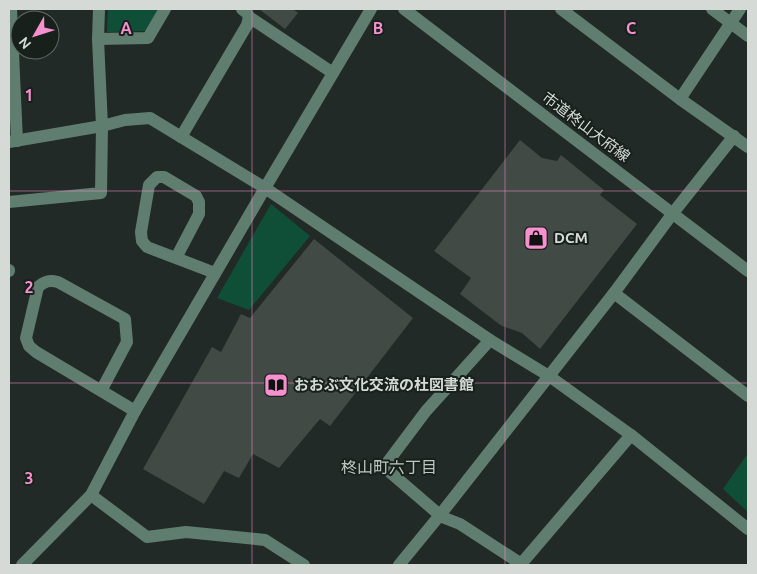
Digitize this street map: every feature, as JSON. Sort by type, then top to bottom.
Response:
[{"type":"street","points":[[11,9],[13,142],[125,120],[150,118],[265,188],[490,340],[549,376],[631,435],[748,529]]},
{"type":"street","points":[[9,202],[101,193],[102,126],[98,39],[99,9]]},
{"type":"street","points":[[98,39],[148,38],[165,9]]},
{"type":"street","points":[[22,565],[91,494],[135,412],[215,273],[371,9]]},
{"type":"street","name":"市道柊山大府線","points":[[404,9],[748,272]]},
{"type":"street","points":[[561,9],[680,99],[748,147]]},
{"type":"street","points":[[712,9],[748,36]]},
{"type":"street","points":[[680,99],[740,9]]},
{"type":"street","points":[[246,13],[333,73]]},
{"type":"street","points":[[181,137],[247,25],[246,13]]},
{"type":"street","points":[[399,565],[614,293],[673,213],[734,136]]},
{"type":"street","points":[[176,258],[199,214],[200,202],[196,196],[164,177],[157,177],[149,185],[141,232],[142,241],[147,247],[215,273]]},
{"type":"street","points":[[101,391],[127,342],[125,319],[58,282],[50,280],[44,282],[38,287],[26,338],[29,346],[36,352],[135,412]]},
{"type":"street","points":[[614,293],[748,396]]},
{"type":"street","points":[[490,340],[426,411],[384,467],[440,515],[460,524],[522,564],[631,435]]},
{"type":"street","points":[[91,494],[147,537],[186,532],[265,540],[304,565]]},
{"type":"green space","points":[[108,9],[159,9],[148,31],[107,32]]},
{"type":"green space","points":[[271,204],[310,236],[249,310],[217,298]]},
{"type":"green space","points":[[748,453],[748,512],[723,489]]},
{"type":"building","points":[[259,9],[293,9],[298,13],[285,29]]},
{"type":"building","name":"DCM","points":[[520,140],[542,158],[557,161],[561,155],[604,190],[600,195],[637,224],[540,349],[522,333],[502,326],[460,294],[471,278],[434,251]]},
{"type":"building","name":"おおぶ文化交流の杜図書館","points":[[314,239],[413,318],[330,426],[320,419],[279,468],[253,454],[239,478],[224,471],[204,504],[143,469],[212,347],[221,352],[241,314],[250,318]]},
{"type":"place","name":"DCM","points":[[536,238]]},
{"type":"place","name":"おおぶ文化交流の杜図書館","points":[[276,385]]},
{"type":"district","name":"柊山町六丁目","points":[[389,467]]}]
